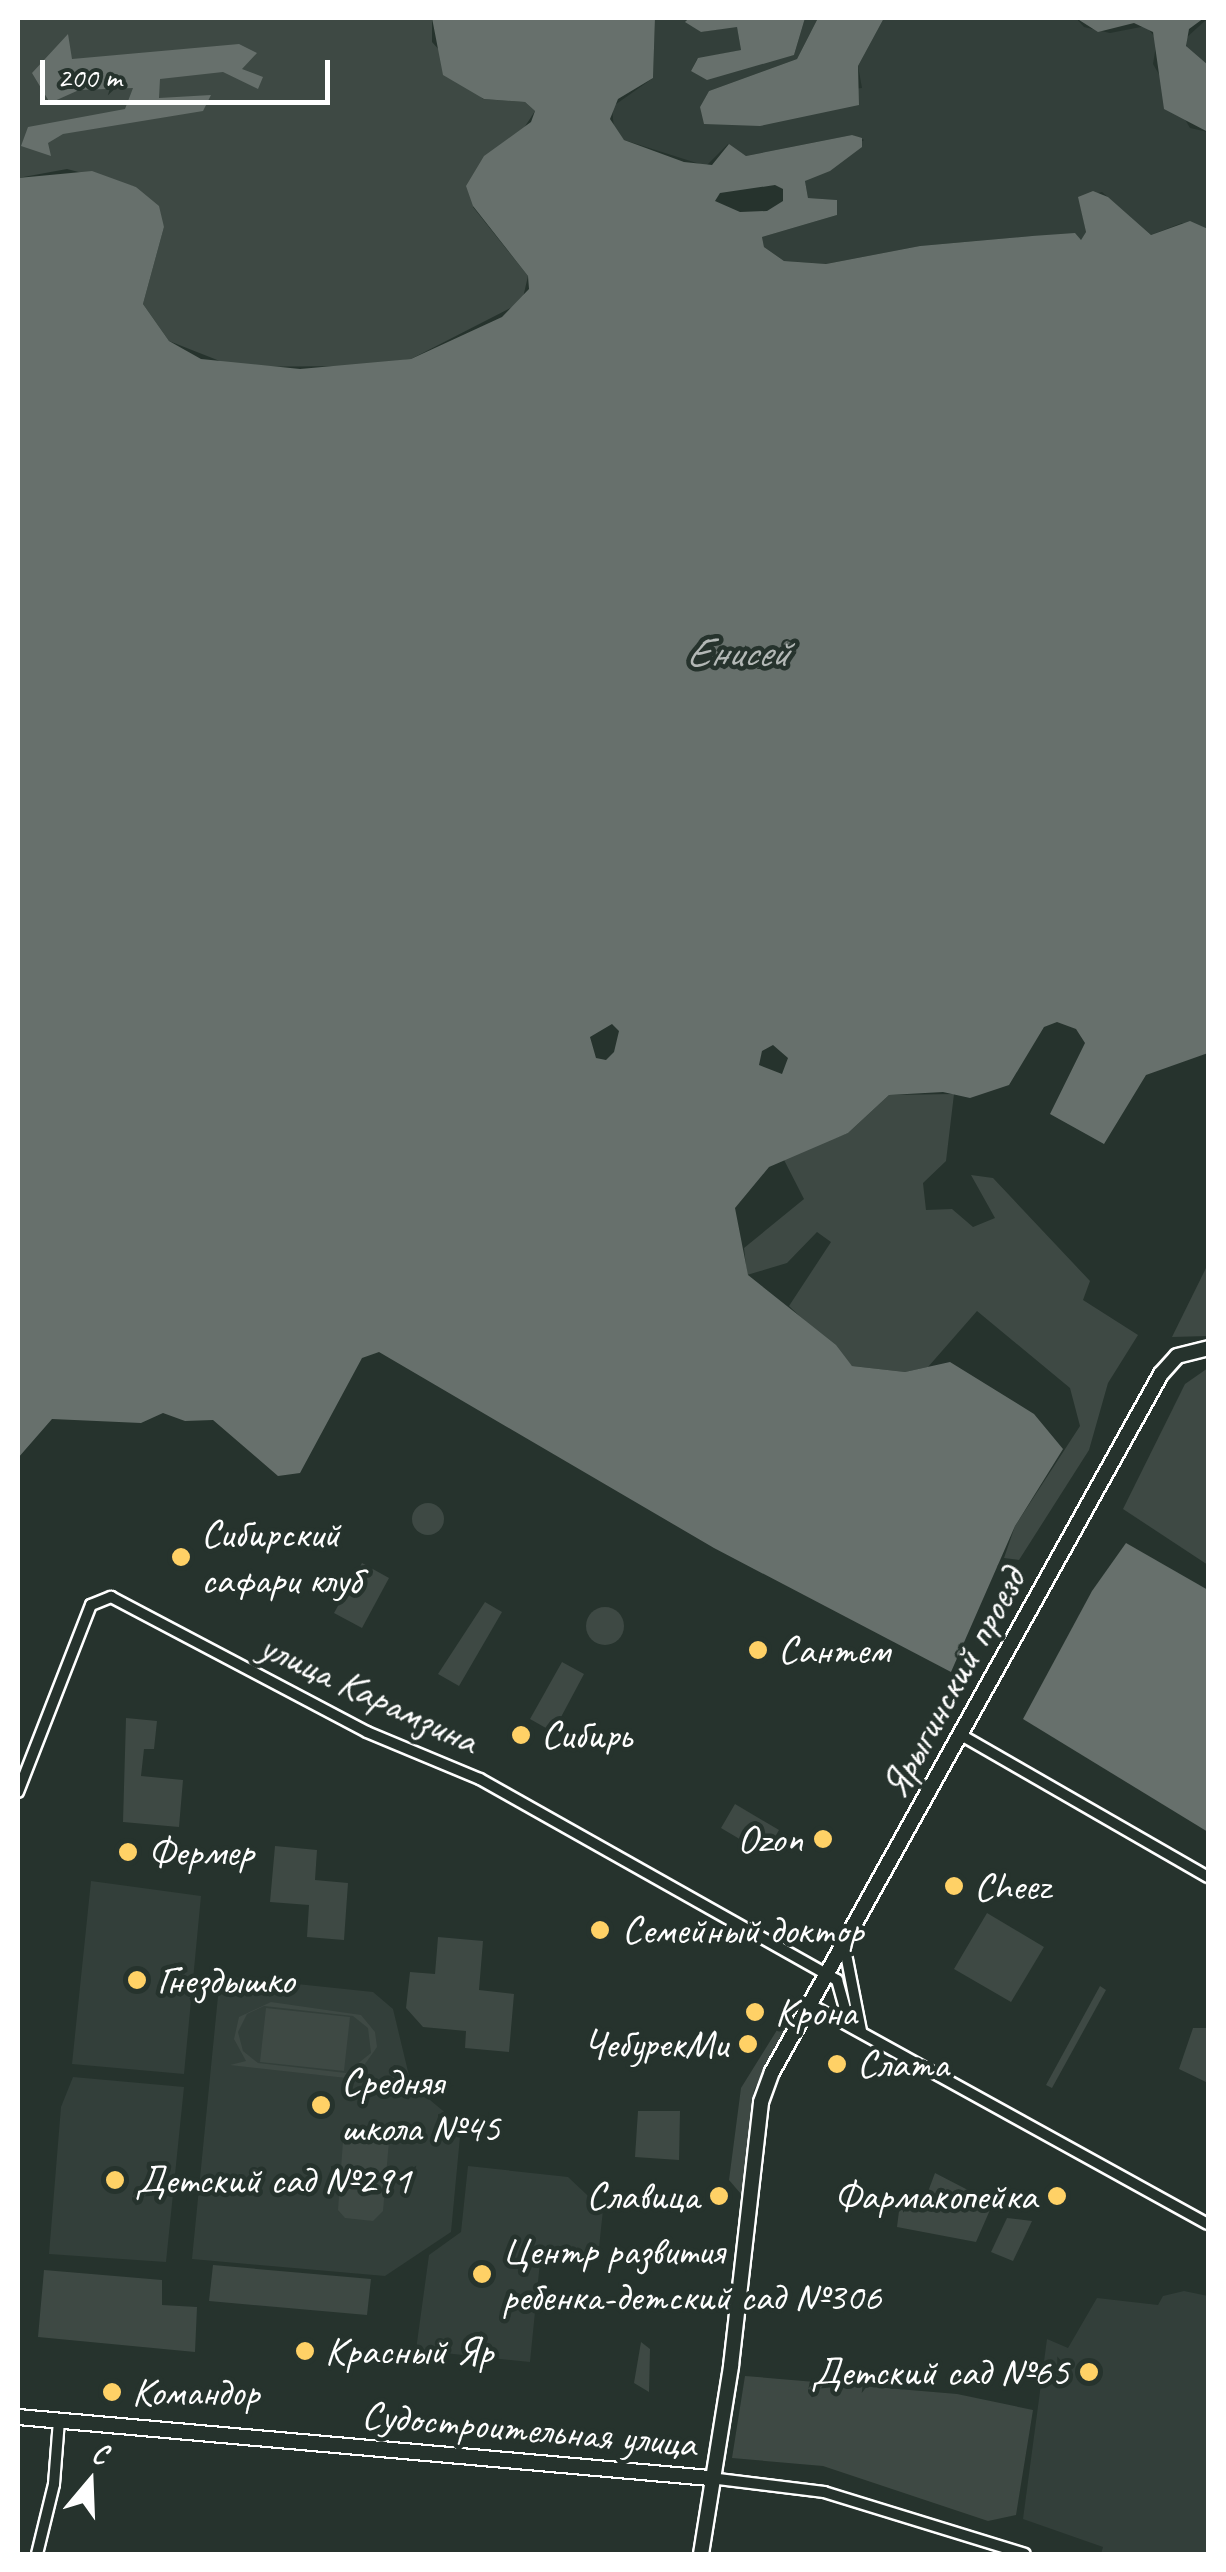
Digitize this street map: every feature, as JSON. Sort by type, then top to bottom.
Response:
[{"type":"main road","name":"Ярыгинский проезд","points":[[701,2554],[710,2478],[731,2366],[761,2102],[772,2072],[1161,1374],[1177,1356],[1208,1348]]},
{"type":"main road","name":"Судостроительная улица","points":[[18,2417],[710,2478]]},
{"type":"street","name":"улица Карамзина","points":[[18,1792],[91,1605],[111,1598],[368,1732],[480,1779],[828,1975]]},
{"type":"street","points":[[961,1735],[1208,1877]]},
{"type":"street","points":[[844,1944],[861,2031]]},
{"type":"street","points":[[828,1975],[839,1984],[849,2024]]},
{"type":"street","points":[[811,2005],[1208,2224]]},
{"type":"street","points":[[37,2554],[54,2484],[60,2421]]},
{"type":"street","name":"Судостроительная улица","points":[[710,2478],[824,2492],[1025,2554]]},
{"type":"shaded area","points":[[18,18],[432,18],[432,42],[483,99],[525,102],[535,111],[473,207],[528,276],[522,302],[411,359],[361,366],[235,367],[169,341],[143,304],[164,227],[136,187],[67,169],[18,178]]},
{"type":"shaded area","points":[[655,18],[689,18],[686,21],[701,32],[737,26],[741,50],[697,59],[691,71],[794,55],[805,18],[818,18],[797,59],[709,91],[700,107],[862,88],[858,66],[884,18],[1076,18],[1084,27],[1110,33],[1146,26],[1157,40],[1153,64],[1190,128],[1208,132],[1208,229],[1182,223],[1151,235],[1102,192],[1079,198],[1086,232],[1081,240],[1032,236],[920,246],[826,264],[784,261],[764,247],[762,237],[837,215],[837,200],[808,198],[805,181],[864,140],[852,135],[746,156],[728,144],[706,166],[624,140],[614,130],[612,107],[653,78]]},
{"type":"shaded area","points":[[1208,18],[1208,65],[1187,54],[1186,38]]},
{"type":"shaded area","points":[[954,1094],[946,1161],[923,1183],[926,1210],[952,1209],[973,1227],[995,1218],[971,1175],[993,1178],[1090,1281],[1083,1300],[1138,1335],[1108,1383],[1089,1450],[1019,1560],[1004,1558],[1015,1526],[1080,1426],[1070,1388],[977,1311],[928,1367],[905,1372],[852,1366],[789,1306],[831,1242],[817,1232],[787,1263],[747,1275],[744,1248],[804,1199],[783,1158],[848,1133],[889,1095]]},
{"type":"shaded area","points":[[1208,1264],[1208,1336],[1172,1337]]},
{"type":"shaded area","points":[[1208,1368],[1208,1565],[1123,1509],[1185,1384]]},
{"type":"shaded area","points":[[428,1503],[439,1508],[444,1519],[439,1530],[428,1535],[417,1530],[412,1519],[417,1508]]},
{"type":"shaded area","points":[[362,1563],[389,1578],[362,1628],[334,1613]]},
{"type":"shaded area","points":[[485,1602],[502,1612],[459,1686],[438,1674]]},
{"type":"shaded area","points":[[605,1607],[618,1613],[624,1626],[618,1639],[605,1645],[592,1639],[586,1626],[592,1613]]},
{"type":"shaded area","points":[[562,1662],[584,1674],[553,1732],[530,1719]]},
{"type":"shaded area","points":[[126,1718],[157,1721],[154,1749],[144,1749],[141,1776],[183,1780],[179,1827],[123,1822]]},
{"type":"shaded area","points":[[735,1804],[779,1830],[765,1854],[721,1828]]},
{"type":"shaded area","points":[[275,1846],[317,1850],[315,1880],[348,1883],[344,1940],[307,1937],[309,1905],[270,1902]]},
{"type":"shaded area","name":"Гнездышко","points":[[91,1881],[201,1896],[184,2074],[72,2064]]},
{"type":"shaded area","points":[[987,1913],[1044,1947],[1011,2002],[954,1969]]},
{"type":"shaded area","points":[[438,1937],[483,1941],[479,1990],[514,1994],[509,2052],[465,2048],[466,2031],[423,2027],[406,2008],[410,1972],[435,1974]]},
{"type":"shaded area","name":"Средняя школа №45","points":[[220,1976],[373,1992],[393,2009],[411,2084],[461,2126],[451,2232],[385,2276],[192,2259]]},
{"type":"shaded area","points":[[1100,1986],[1106,1990],[1052,2088],[1046,2085]]},
{"type":"shaded area","points":[[271,2002],[361,2015],[375,2032],[377,2047],[358,2074],[383,2082],[230,2065],[246,2061],[234,2039],[239,2017]],"holes":[[[264,2006],[353,2016],[368,2028],[371,2053],[346,2073],[258,2063],[243,2051],[238,2032],[247,2014]]]},
{"type":"shaded area","points":[[266,2008],[350,2017],[344,2071],[260,2062]]},
{"type":"shaded area","points":[[782,2022],[788,2026],[754,2090],[741,2194],[729,2180],[741,2088]]},
{"type":"shaded area","points":[[1193,2028],[1208,2028],[1208,2083],[1179,2069]]},
{"type":"shaded area","name":"Детский сад №291","points":[[73,2077],[184,2087],[166,2262],[49,2254],[61,2107]]},
{"type":"shaded area","points":[[638,2111],[680,2111],[679,2160],[635,2157]]},
{"type":"shaded area","points":[[354,2131],[381,2133],[389,2141],[383,2211],[373,2221],[345,2218],[338,2210],[343,2141]]},
{"type":"shaded area","name":"Центр развития ребенка-детский сад №306","points":[[468,2166],[568,2177],[603,2210],[598,2257],[541,2252],[530,2362],[416,2350],[429,2255],[461,2232]]},
{"type":"shaded area","points":[[935,2173],[993,2203],[976,2242],[897,2227],[901,2195],[926,2197]]},
{"type":"shaded area","points":[[1007,2218],[1032,2221],[1013,2261],[991,2252]]},
{"type":"shaded area","points":[[213,2265],[371,2279],[367,2315],[209,2301]]},
{"type":"shaded area","points":[[44,2270],[162,2280],[162,2305],[197,2307],[195,2352],[38,2337]]},
{"type":"shaded area","points":[[1184,2291],[1208,2296],[1208,2554],[1101,2554],[1103,2547],[1023,2519],[1047,2339],[1068,2348],[1097,2298],[1158,2305],[1163,2296]]},
{"type":"shaded area","points":[[641,2342],[650,2349],[649,2392],[634,2383]]},
{"type":"shaded area","points":[[745,2376],[957,2394],[1033,2410],[1016,2515],[988,2521],[823,2466],[732,2458]]},
{"type":"water","name":"Енисей","points":[[432,18],[655,18],[653,78],[618,99],[610,119],[624,140],[684,162],[712,165],[729,144],[746,156],[852,135],[862,138],[862,147],[830,171],[805,181],[808,198],[837,200],[837,215],[762,237],[764,247],[784,261],[826,264],[920,246],[1032,236],[1075,233],[1081,240],[1086,232],[1078,197],[1093,191],[1108,197],[1151,235],[1190,221],[1208,229],[1208,1053],[1146,1075],[1104,1144],[1050,1114],[1085,1043],[1076,1029],[1057,1022],[1044,1027],[1009,1085],[970,1098],[943,1092],[889,1095],[848,1133],[769,1167],[735,1208],[748,1275],[836,1345],[852,1366],[905,1372],[950,1362],[1034,1414],[1063,1449],[1015,1526],[951,1672],[714,1548],[379,1352],[362,1358],[300,1473],[278,1476],[213,1420],[185,1421],[163,1413],[141,1423],[52,1419],[18,1458],[18,178],[92,171],[136,187],[159,206],[164,227],[143,304],[169,341],[201,359],[300,369],[411,359],[502,317],[529,289],[528,276],[473,206],[466,186],[484,156],[531,122],[535,111],[525,102],[484,99],[443,75]],"holes":[[[775,185],[783,189],[783,201],[767,211],[740,212],[715,201],[720,193]],[[612,1024],[619,1031],[614,1052],[606,1060],[596,1058],[590,1037]],[[773,1045],[788,1058],[782,1074],[759,1065],[762,1051]]]},
{"type":"water","points":[[689,18],[805,18],[794,55],[707,80],[691,71],[698,58],[741,50],[737,27],[701,32],[685,22]]},
{"type":"water","points":[[818,18],[884,18],[858,66],[859,105],[760,126],[704,124],[700,107],[709,91],[797,59]]},
{"type":"water","points":[[1076,18],[1204,18],[1189,29],[1186,46],[1208,65],[1208,132],[1164,109],[1153,32],[1134,23],[1098,32]]},
{"type":"water","points":[[68,34],[72,59],[239,44],[257,53],[242,69],[263,77],[258,89],[223,72],[160,79],[159,98],[211,95],[203,111],[63,134],[48,143],[51,156],[21,146],[28,127],[125,109],[133,88],[79,90],[50,103],[32,73]]},
{"type":"water","points":[[1126,1543],[1208,1590],[1208,1832],[1023,1719],[1092,1591]]},
{"type":"place","name":"Сибирский сафари клуб","points":[[181,1557]]},
{"type":"place","name":"Сантем","points":[[758,1650]]},
{"type":"place","name":"Сибирь","points":[[521,1735]]},
{"type":"place","name":"Ozon","points":[[823,1839]]},
{"type":"place","name":"Фермер","points":[[128,1852]]},
{"type":"place","name":"Cheez","points":[[954,1886]]},
{"type":"place","name":"Семейный доктор","points":[[600,1930]]},
{"type":"place","name":"Гнездышко","points":[[137,1980]]},
{"type":"place","name":"Крона","points":[[755,2012]]},
{"type":"place","name":"ЧебурекМи","points":[[748,2044]]},
{"type":"place","name":"Слата","points":[[837,2064]]},
{"type":"place","name":"Средняя школа №45","points":[[321,2105]]},
{"type":"place","name":"Детский сад №291","points":[[115,2180]]},
{"type":"place","name":"Славица","points":[[719,2196]]},
{"type":"place","name":"Фармакопейка","points":[[1057,2196]]},
{"type":"place","name":"Центр развития ребенка-детский сад №306","points":[[482,2274]]},
{"type":"place","name":"Красный Яр","points":[[305,2351]]},
{"type":"place","name":"Детский сад №65","points":[[1089,2372]]},
{"type":"place","name":"Командор","points":[[112,2392]]}]
